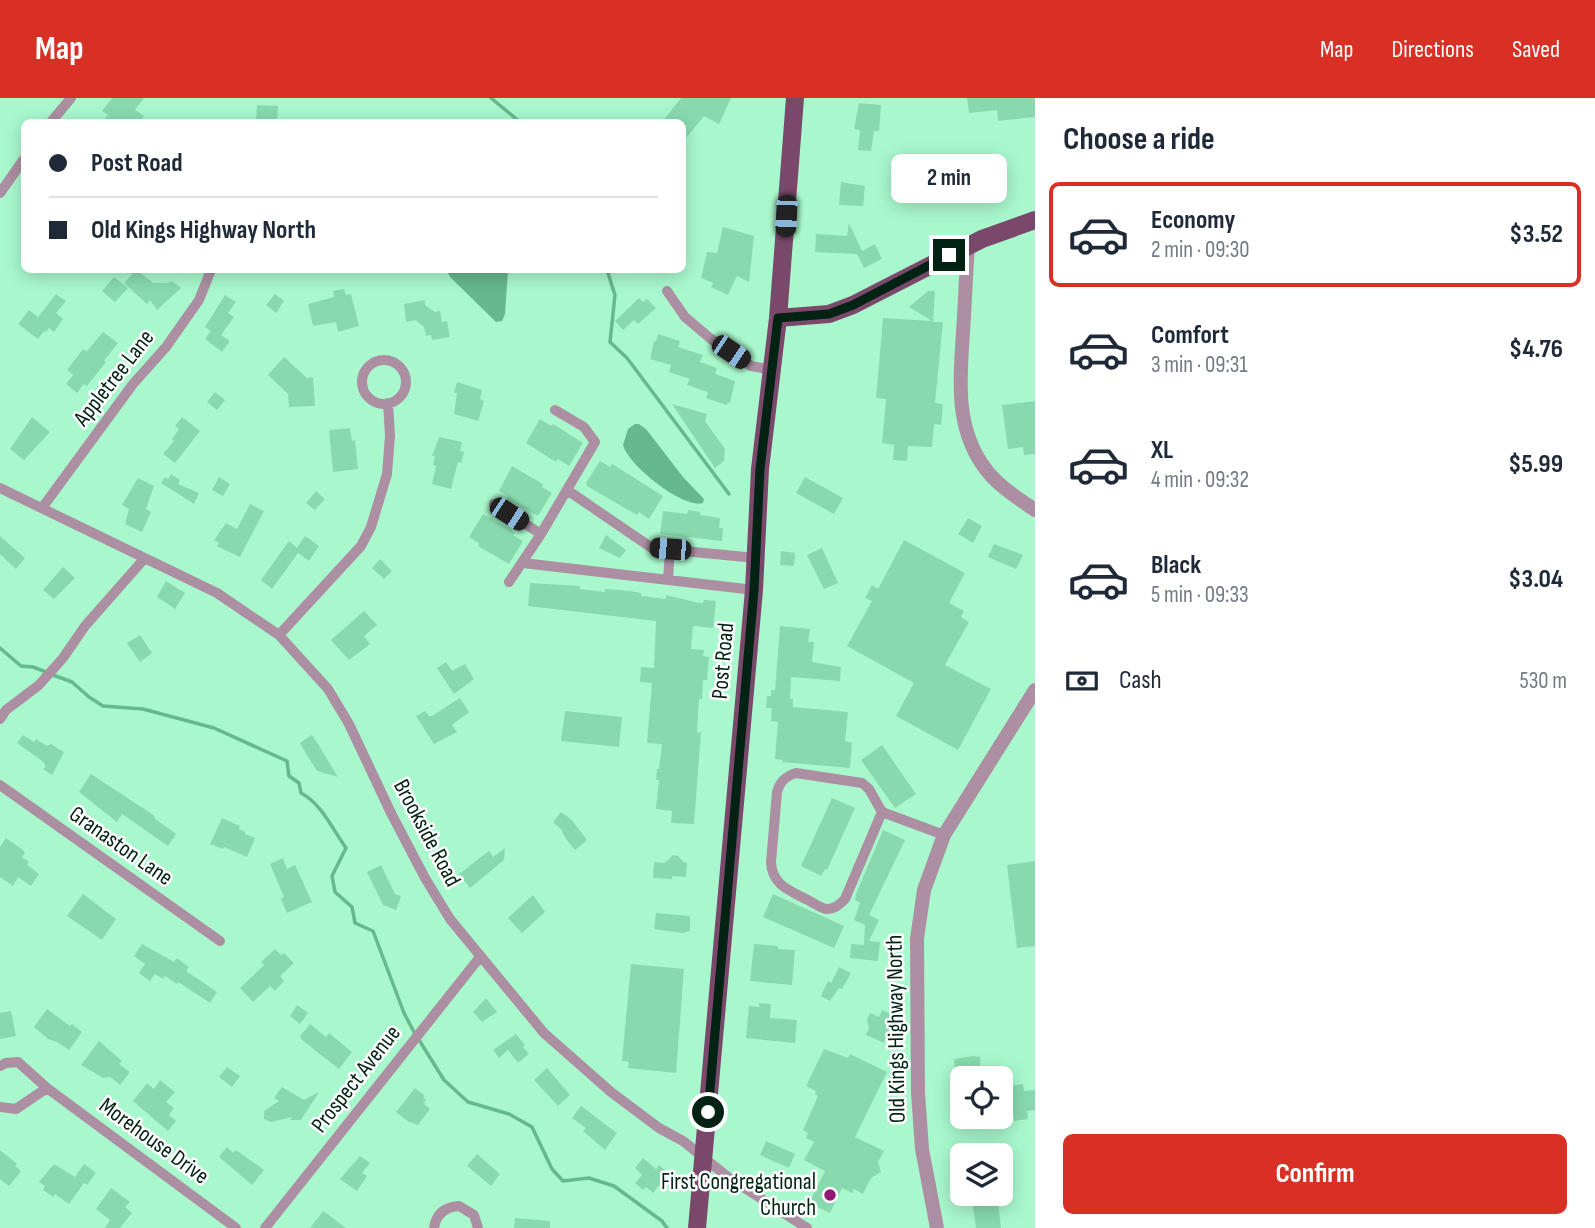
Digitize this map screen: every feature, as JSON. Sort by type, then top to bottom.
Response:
[{"type":"main road","name":"Post Road","points":[[697,1228],[754,590],[760,469],[778,318],[795,98]]},
{"type":"main road","points":[[778,318],[829,314],[853,305],[968,245],[996,232],[1035,220]]},
{"type":"street","points":[[54,119],[71,98]]},
{"type":"street","points":[[0,193],[21,163]]},
{"type":"street","points":[[968,245],[960,389],[966,430],[975,453],[989,474],[1035,510]]},
{"type":"street","name":"Appletree Lane","points":[[42,508],[133,384],[166,347],[199,300],[210,273]]},
{"type":"street","points":[[667,291],[685,317],[711,339],[751,366],[773,370]]},
{"type":"street","points":[[379,360],[395,363],[405,377],[402,393],[388,403],[372,400],[362,387],[365,370],[379,360]]},
{"type":"street","points":[[279,635],[361,547],[371,527],[387,474],[390,436],[388,403]]},
{"type":"street","points":[[509,582],[541,534],[595,442],[584,427],[555,410]]},
{"type":"street","name":"Brookside Road","points":[[0,488],[217,593],[279,635],[328,689],[349,724],[425,878],[450,919],[544,1033],[611,1092],[659,1128],[682,1141],[704,1159],[807,1228]]},
{"type":"street","points":[[567,490],[652,548],[756,558]]},
{"type":"street","points":[[494,504],[541,534]]},
{"type":"street","points":[[668,580],[670,549]]},
{"type":"street","points":[[0,719],[6,710],[39,685],[63,658],[85,626],[144,559]]},
{"type":"street","points":[[523,563],[754,590]]},
{"type":"street","name":"Old Kings Highway North","points":[[937,1228],[922,1149],[918,1093],[917,939],[924,890],[944,835],[1035,690]]},
{"type":"street","points":[[882,812],[845,900],[836,907],[827,909],[785,889],[776,881],[771,872],[771,862],[777,792],[779,785],[789,775],[796,773],[862,783],[869,789],[882,812],[944,835]]},
{"type":"street","name":"Granaston Lane","points":[[0,785],[220,941]]},
{"type":"street","name":"Prospect Avenue","points":[[265,1228],[480,957]]},
{"type":"street","name":"Morehouse Drive","points":[[0,1066],[18,1062],[47,1088],[236,1228]]},
{"type":"street","points":[[0,1107],[16,1109],[47,1088]]},
{"type":"street","points":[[434,1228],[442,1211],[459,1206],[474,1215],[478,1228]]},
{"type":"shaded area","points":[[448,273],[508,273],[505,314],[502,321],[496,322]]},
{"type":"shaded area","points":[[635,424],[646,429],[683,477],[704,499],[703,503],[694,503],[670,493],[635,463],[623,445],[628,429]]},
{"type":"building","points":[[112,98],[144,98],[135,110],[144,116],[142,119],[105,119],[108,115],[102,111]]},
{"type":"building","points":[[681,98],[731,98],[719,124],[704,116],[686,138],[686,119],[664,119]]},
{"type":"building","points":[[967,98],[1035,98],[1035,117],[998,121],[997,110],[969,113]]},
{"type":"building","points":[[859,103],[881,105],[879,131],[874,131],[871,151],[858,150],[860,130],[854,129]]},
{"type":"building","points":[[257,105],[278,106],[277,119],[256,119]]},
{"type":"building","points":[[841,182],[865,186],[863,206],[839,205]]},
{"type":"building","points":[[849,223],[862,251],[875,244],[882,259],[864,268],[857,254],[815,252],[816,234],[847,236]]},
{"type":"building","points":[[723,227],[754,236],[749,282],[737,276],[728,295],[711,287],[713,283],[701,278],[707,252],[717,253]]},
{"type":"building","points":[[133,273],[140,273],[153,283],[172,281],[181,288],[157,310],[150,300],[147,304],[124,283]]},
{"type":"building","points":[[114,277],[128,288],[115,302],[102,291]]},
{"type":"building","points":[[344,289],[346,295],[351,294],[359,326],[338,332],[336,322],[313,326],[308,304],[334,297],[333,291]]},
{"type":"building","points":[[928,291],[935,291],[933,322],[943,322],[935,403],[943,404],[941,425],[934,424],[932,447],[908,446],[907,461],[893,460],[894,445],[882,443],[886,399],[876,398],[883,318],[932,321],[909,307]]},
{"type":"building","points":[[56,294],[66,301],[56,313],[63,319],[54,332],[49,328],[38,339],[18,324],[29,310],[38,317]]},
{"type":"building","points":[[275,294],[284,301],[276,313],[266,305]]},
{"type":"building","points":[[225,295],[236,302],[228,313],[234,317],[221,335],[230,341],[222,352],[205,339],[211,331],[205,327]]},
{"type":"building","points":[[639,298],[643,302],[647,299],[656,308],[638,324],[634,320],[623,330],[615,321]]},
{"type":"building","points":[[425,300],[425,305],[435,312],[440,311],[442,322],[447,321],[450,337],[432,340],[431,335],[426,336],[424,327],[415,320],[406,322],[404,304]]},
{"type":"building","points":[[103,332],[118,343],[87,386],[84,384],[77,393],[66,384],[73,375],[67,370],[83,349],[87,351]]},
{"type":"building","points":[[658,334],[680,341],[678,347],[703,355],[700,362],[717,368],[715,374],[735,381],[730,403],[727,405],[706,398],[708,392],[687,385],[690,379],[669,372],[671,365],[650,359]]},
{"type":"building","points":[[284,357],[307,378],[313,377],[315,406],[289,407],[288,394],[268,375]]},
{"type":"building","points":[[457,382],[482,390],[480,399],[484,401],[478,421],[454,414]]},
{"type":"building","points":[[215,392],[225,400],[217,410],[207,402]]},
{"type":"building","points":[[1035,401],[1035,454],[1024,455],[1023,447],[1008,449],[1002,405]]},
{"type":"building","points":[[672,404],[707,414],[705,421],[725,449],[724,461],[715,468]]},
{"type":"building","points":[[32,417],[50,432],[24,460],[10,449]]},
{"type":"building","points":[[182,417],[200,431],[175,463],[163,454],[174,441],[172,439],[179,429],[175,426]]},
{"type":"building","points":[[540,419],[583,443],[569,466],[558,459],[556,462],[526,443]]},
{"type":"building","points":[[350,428],[352,441],[355,440],[358,469],[333,472],[329,430]]},
{"type":"building","points":[[439,437],[462,442],[460,451],[464,452],[461,463],[458,462],[451,489],[432,484],[436,466],[433,465],[435,456],[432,456]]},
{"type":"building","points":[[600,461],[610,467],[612,464],[663,496],[649,519],[639,512],[637,515],[587,486],[586,483]]},
{"type":"building","points":[[512,466],[543,484],[542,487],[552,493],[538,516],[512,502],[499,491]]},
{"type":"building","points":[[171,474],[180,480],[178,484],[199,493],[194,504],[161,483]]},
{"type":"building","points":[[219,477],[230,484],[223,496],[212,490]]},
{"type":"building","points":[[805,477],[843,498],[834,514],[796,493]]},
{"type":"building","points":[[138,478],[154,486],[146,509],[151,512],[142,532],[125,524],[129,509],[122,505]]},
{"type":"building","points":[[316,491],[325,499],[315,510],[306,503]]},
{"type":"building","points":[[250,504],[264,511],[240,557],[217,546],[219,543],[214,540],[226,523],[237,529]]},
{"type":"building","points":[[688,510],[720,518],[719,528],[723,528],[722,541],[660,534],[663,511],[687,514]]},
{"type":"building","points":[[483,514],[510,529],[513,535],[523,541],[509,564],[478,546],[479,543],[469,537]]},
{"type":"building","points":[[968,518],[982,526],[973,543],[958,534]]},
{"type":"building","points":[[606,535],[626,550],[620,558],[599,548]]},
{"type":"building","points":[[0,536],[25,558],[16,569],[0,554]]},
{"type":"building","points":[[305,536],[319,546],[309,561],[298,553],[272,589],[261,580],[289,541],[297,548]]},
{"type":"building","points":[[904,540],[965,573],[949,603],[964,611],[961,617],[969,622],[945,665],[991,689],[958,750],[896,716],[914,683],[847,646],[872,601],[865,598],[872,585],[878,589]]},
{"type":"building","points":[[994,544],[1023,555],[1016,569],[988,557]]},
{"type":"building","points":[[822,548],[838,583],[824,589],[807,555]]},
{"type":"building","points":[[781,551],[795,553],[794,566],[780,565]]},
{"type":"building","points":[[380,559],[392,571],[384,579],[372,568]]},
{"type":"building","points":[[63,567],[75,578],[54,599],[43,590]]},
{"type":"building","points":[[166,581],[185,593],[175,609],[157,597]]},
{"type":"building","points":[[530,583],[580,586],[580,589],[605,592],[605,589],[630,591],[641,593],[641,596],[666,599],[666,595],[699,603],[704,600],[716,601],[713,628],[693,626],[691,649],[704,650],[703,656],[709,657],[707,680],[703,680],[702,699],[699,699],[697,733],[701,732],[694,824],[671,823],[672,811],[656,809],[659,780],[656,780],[657,769],[662,744],[647,743],[652,683],[640,682],[641,667],[654,668],[656,621],[528,606]]},
{"type":"building","points":[[364,611],[377,625],[364,636],[370,644],[349,660],[331,640]]},
{"type":"building","points":[[780,626],[810,629],[808,642],[814,642],[812,662],[841,667],[840,681],[791,677],[790,699],[793,699],[793,707],[848,712],[845,741],[852,743],[850,768],[782,762],[783,760],[775,759],[778,722],[771,721],[772,708],[766,708],[767,696],[771,696],[771,690],[775,690]]},
{"type":"building","points":[[140,635],[152,653],[140,662],[127,643]]},
{"type":"building","points":[[446,662],[452,671],[465,664],[474,679],[454,694],[437,668]]},
{"type":"building","points":[[460,698],[469,712],[452,725],[457,732],[434,744],[416,716],[425,711],[432,716]]},
{"type":"building","points":[[565,711],[622,717],[619,747],[561,741]]},
{"type":"building","points":[[23,735],[34,742],[36,739],[47,746],[51,744],[64,752],[52,775],[43,769],[46,766],[42,761],[17,743]]},
{"type":"building","points":[[312,735],[338,777],[317,771],[305,752],[300,743]]},
{"type":"building","points":[[882,745],[916,794],[895,808],[861,760]]},
{"type":"building","points":[[91,774],[155,816],[154,818],[176,834],[168,846],[122,814],[117,822],[79,792]]},
{"type":"building","points":[[832,798],[855,808],[827,870],[825,869],[821,876],[801,866]]},
{"type":"building","points":[[561,812],[571,819],[587,840],[575,850],[563,831],[553,822]]},
{"type":"building","points":[[222,818],[240,826],[239,829],[245,834],[255,838],[247,857],[210,844]]},
{"type":"building","points":[[883,830],[905,840],[869,915],[879,920],[869,941],[880,942],[878,961],[850,958],[851,944],[864,945],[865,925],[854,920],[860,903],[855,900]]},
{"type":"building","points":[[6,838],[23,850],[25,853],[22,857],[29,862],[27,865],[39,874],[31,886],[18,877],[13,886],[0,877],[0,847]]},
{"type":"building","points":[[505,848],[504,860],[470,888],[459,874],[489,851],[493,857]]},
{"type":"building","points":[[673,855],[687,863],[686,877],[653,878],[654,862],[665,863]]},
{"type":"building","points":[[283,858],[287,869],[295,865],[312,902],[287,913],[281,899],[284,897],[270,864]]},
{"type":"building","points":[[1035,861],[1035,946],[1017,948],[1007,865]]},
{"type":"building","points":[[381,865],[395,894],[401,896],[396,910],[383,905],[367,872]]},
{"type":"building","points":[[83,894],[116,919],[102,940],[67,916]]},
{"type":"building","points":[[773,894],[844,926],[834,948],[763,917]]},
{"type":"building","points":[[533,895],[545,912],[522,933],[508,918]]},
{"type":"building","points":[[656,913],[690,916],[690,931],[682,933],[654,929]]},
{"type":"building","points":[[142,944],[174,962],[177,958],[189,967],[186,971],[217,992],[210,1003],[165,976],[163,979],[155,974],[150,981],[139,973],[145,964],[134,956]]},
{"type":"building","points":[[754,944],[795,950],[792,985],[750,981]]},
{"type":"building","points":[[275,949],[281,955],[284,953],[294,963],[280,976],[284,981],[275,991],[270,986],[253,1002],[240,988],[264,965],[261,962]]},
{"type":"building","points":[[631,964],[684,969],[676,1073],[628,1068],[629,1062],[622,1061]]},
{"type":"building","points":[[839,967],[851,973],[842,989],[839,988],[830,1001],[821,996]]},
{"type":"building","points":[[486,998],[497,1012],[482,1022],[473,1012]]},
{"type":"building","points":[[759,1003],[771,1004],[770,1018],[797,1020],[795,1043],[746,1038],[749,1006],[759,1007]]},
{"type":"building","points":[[297,1005],[308,1013],[300,1024],[290,1016]]},
{"type":"building","points":[[47,1009],[82,1032],[69,1050],[48,1039],[34,1027]]},
{"type":"building","points":[[882,1010],[894,1015],[884,1043],[866,1035],[870,1013],[879,1017]]},
{"type":"building","points":[[11,1011],[16,1036],[0,1039],[0,1013]]},
{"type":"building","points":[[310,1024],[326,1037],[329,1033],[352,1052],[339,1069],[302,1040],[300,1036]]},
{"type":"building","points":[[516,1034],[529,1054],[518,1063],[508,1050],[499,1058],[493,1050]]},
{"type":"building","points":[[99,1041],[122,1061],[119,1064],[130,1072],[120,1085],[110,1077],[103,1078],[81,1065]]},
{"type":"building","points":[[824,1049],[848,1058],[850,1054],[887,1072],[855,1137],[884,1151],[878,1162],[881,1172],[871,1178],[863,1194],[854,1189],[852,1193],[842,1188],[830,1213],[809,1203],[825,1171],[804,1160],[814,1142],[806,1138],[808,1133],[803,1130],[818,1096],[816,1091],[806,1086]]},
{"type":"building","points":[[980,1057],[980,1066],[955,1066],[954,1059]]},
{"type":"building","points":[[227,1067],[240,1076],[232,1087],[219,1077]]},
{"type":"building","points":[[547,1068],[570,1095],[558,1106],[534,1080]]},
{"type":"building","points":[[160,1080],[175,1092],[166,1102],[174,1108],[169,1115],[176,1121],[168,1131],[133,1101],[147,1083],[154,1089]]},
{"type":"building","points":[[1023,1084],[1024,1091],[1035,1090],[1035,1110],[1027,1111],[1028,1119],[1014,1121],[1013,1085]]},
{"type":"building","points":[[282,1087],[304,1100],[319,1092],[301,1120],[290,1120],[292,1117],[271,1122],[264,1119],[264,1111],[279,1101],[274,1098]]},
{"type":"building","points":[[415,1088],[425,1096],[424,1104],[430,1109],[418,1125],[396,1112]]},
{"type":"building","points":[[581,1106],[617,1133],[605,1150],[583,1131],[586,1128],[572,1118]]},
{"type":"building","points":[[766,1141],[795,1154],[789,1168],[760,1155]]},
{"type":"building","points":[[227,1147],[233,1153],[236,1150],[264,1170],[252,1185],[219,1157]]},
{"type":"building","points":[[0,1150],[17,1164],[15,1166],[21,1171],[9,1186],[0,1179]]},
{"type":"building","points":[[477,1154],[500,1174],[491,1186],[467,1166]]},
{"type":"building","points":[[360,1156],[370,1163],[362,1173],[367,1176],[357,1191],[340,1179]]},
{"type":"building","points":[[643,1158],[656,1169],[659,1165],[666,1171],[663,1174],[666,1177],[653,1193],[646,1187],[643,1190],[635,1183],[642,1175],[635,1168]]},
{"type":"building","points":[[54,1164],[75,1177],[84,1164],[96,1173],[87,1185],[84,1183],[69,1204],[55,1194],[53,1197],[43,1190],[45,1186],[39,1182]]},
{"type":"building","points":[[111,1188],[130,1202],[125,1207],[132,1213],[120,1228],[105,1228],[110,1220],[96,1209]]},
{"type":"building","points":[[973,1206],[998,1206],[1001,1228],[976,1228]]},
{"type":"building","points":[[323,1211],[346,1228],[310,1228]]},
{"type":"building","points":[[515,1218],[550,1221],[550,1228],[514,1228]]},
{"type":"waterway","points":[[491,98],[516,119]]},
{"type":"waterway","points":[[608,273],[615,295],[610,342],[627,358],[729,494]]},
{"type":"waterway","points":[[0,648],[21,666],[46,672]]},
{"type":"waterway","points":[[53,675],[72,682],[103,706],[143,709],[214,728],[287,761],[289,776],[299,783],[301,793],[321,810],[346,848],[332,876],[335,892],[352,907],[355,923],[373,931],[404,1013],[415,1034]]},
{"type":"waterway","points":[[419,1040],[444,1080],[468,1102],[509,1114],[532,1127],[552,1169],[563,1181],[589,1178],[614,1186],[662,1221],[667,1228]]},
{"type":"place","name":"First Congregational Church","points":[[830,1195]]},
{"type":"route","points":[[708,1112],[754,590],[760,469],[778,318],[829,314],[853,305],[949,255]]}]
